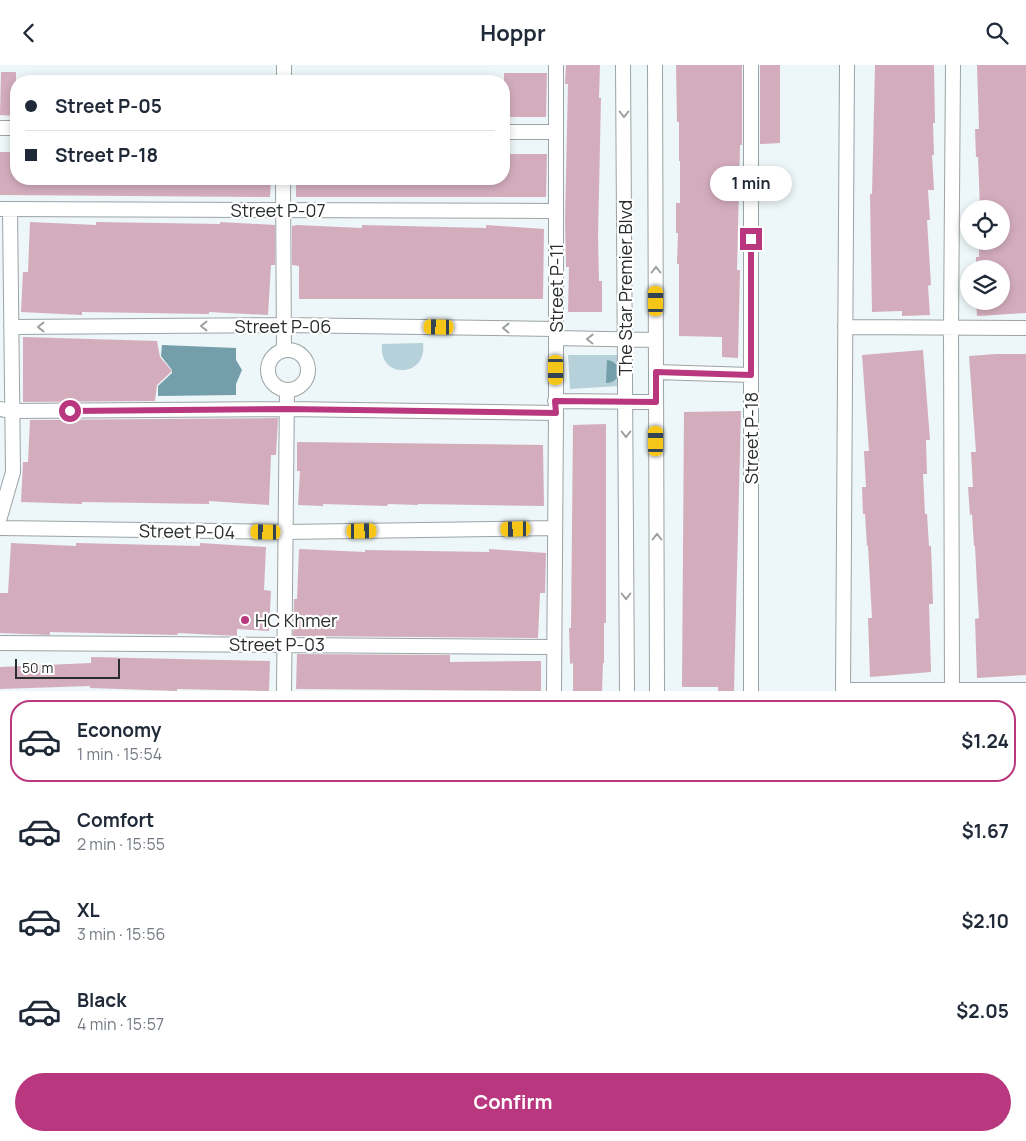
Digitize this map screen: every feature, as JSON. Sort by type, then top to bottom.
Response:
[{"type":"street","name":"Street P-11","points":[[554,691],[556,65]]},
{"type":"street","name":"The Star Premier Blvd","points":[[624,65],[627,691]]},
{"type":"street","name":"The Star Premier Blvd","points":[[656,65],[657,691]]},
{"type":"street","name":"Street P-18","points":[[750,691],[751,65]]},
{"type":"street","points":[[847,65],[843,690],[1026,690]]},
{"type":"street","points":[[952,690],[951,328],[953,65]]},
{"type":"street","points":[[510,132],[556,132]]},
{"type":"street","points":[[283,185],[284,350]]},
{"type":"street","points":[[0,517],[13,472],[6,410],[12,327],[5,209]]},
{"type":"street","name":"Street P-07","points":[[5,209],[556,211]]},
{"type":"street","name":"Street P-06","points":[[12,327],[284,325],[555,333],[625,340],[656,340]]},
{"type":"street","points":[[845,327],[1026,328]]},
{"type":"street","points":[[284,350],[293,350],[302,355],[307,363],[308,373],[304,382],[296,388],[287,390],[278,388],[270,381],[267,371],[269,362],[275,354],[284,350]]},
{"type":"street","points":[[656,372],[751,375]]},
{"type":"street","points":[[284,691],[287,390]]},
{"type":"street","points":[[6,410],[556,407],[625,402],[656,402]]},
{"type":"street","name":"Street P-04","points":[[0,528],[285,532],[555,528]]},
{"type":"street","name":"Street P-03","points":[[0,643],[554,647]]},
{"type":"shaded area","points":[[423,343],[423,355],[418,363],[411,368],[395,369],[387,364],[383,356],[382,344]]},
{"type":"shaded area","points":[[162,345],[236,348],[236,360],[242,370],[236,384],[236,395],[158,396],[158,386],[172,373],[172,370],[161,356]]},
{"type":"shaded area","points":[[568,355],[620,355],[619,386],[570,389]]},
{"type":"shaded area","points":[[607,360],[616,364],[619,372],[616,379],[606,383]]},
{"type":"building","points":[[566,65],[600,65],[598,236],[599,281],[602,281],[602,312],[568,312],[569,267],[566,267],[565,220],[568,84],[565,84]]},
{"type":"building","points":[[676,65],[742,65],[742,145],[740,145],[737,270],[740,270],[738,358],[722,357],[722,337],[679,336],[679,264],[677,264],[678,233],[676,233],[676,203],[680,203],[680,161]]},
{"type":"building","points":[[760,65],[780,65],[780,143],[760,144]]},
{"type":"building","points":[[875,65],[934,65],[935,123],[933,123],[934,155],[932,155],[934,190],[928,190],[930,220],[927,220],[931,285],[928,286],[930,315],[902,316],[902,311],[872,312],[870,194],[872,194]]},
{"type":"building","points":[[977,65],[1026,65],[1026,313],[977,316],[977,310],[1010,310],[1010,260],[976,260],[976,257],[979,257],[979,250],[1010,250],[1010,200],[980,200],[975,129],[979,129]]},
{"type":"building","points":[[1,72],[16,72],[16,75],[10,75],[10,116],[0,115]]},
{"type":"building","points":[[504,73],[547,73],[546,117],[510,117],[510,75],[504,75]]},
{"type":"building","points":[[0,152],[10,152],[10,185],[271,185],[270,197],[0,195]]},
{"type":"building","points":[[510,154],[547,154],[546,197],[296,197],[296,185],[510,185]]},
{"type":"building","points":[[30,222],[96,225],[96,222],[220,224],[220,222],[275,225],[275,265],[271,265],[268,315],[209,312],[209,314],[82,312],[82,315],[21,312],[23,272],[28,272]]},
{"type":"building","points":[[362,225],[486,228],[486,225],[544,229],[543,299],[299,299],[299,266],[292,265],[292,226],[362,228]]},
{"type":"building","points":[[23,337],[157,341],[160,357],[172,371],[157,385],[155,401],[23,402]]},
{"type":"building","points":[[923,350],[930,440],[926,440],[927,474],[923,474],[925,514],[927,514],[929,546],[931,546],[933,604],[929,604],[931,672],[870,677],[868,618],[872,618],[862,487],[866,487],[864,451],[869,451],[862,355]]},
{"type":"building","points":[[1026,354],[1026,675],[977,678],[975,619],[979,618],[975,546],[968,487],[973,487],[971,452],[976,452],[969,356]]},
{"type":"building","points":[[741,411],[734,691],[718,691],[718,687],[682,687],[684,412]]},
{"type":"building","points":[[278,418],[276,455],[271,455],[269,505],[209,501],[209,504],[21,502],[23,462],[28,462],[30,420]]},
{"type":"building","points":[[606,424],[606,623],[604,623],[602,691],[573,691],[573,663],[570,664],[569,628],[571,628],[573,425]]},
{"type":"building","points":[[297,442],[543,445],[544,506],[298,505],[300,471],[297,471]]},
{"type":"building","points":[[11,543],[76,546],[76,543],[200,546],[200,543],[266,547],[264,590],[271,591],[269,631],[237,629],[237,636],[178,633],[177,635],[50,632],[50,635],[0,633],[0,593],[8,593]]},
{"type":"building","points":[[299,549],[365,552],[365,550],[489,552],[489,549],[546,553],[545,593],[540,593],[538,638],[293,636],[294,599],[297,599]]},
{"type":"building","points":[[297,654],[450,655],[450,662],[541,661],[541,691],[296,689]]},
{"type":"building","points":[[91,657],[270,661],[269,691],[177,689],[177,691],[90,688],[90,686],[0,689],[0,667],[91,663]]},
{"type":"place","name":"HC Khmer","points":[[245,620]]},
{"type":"route","points":[[70,411],[287,409],[556,413],[555,401],[656,402],[656,372],[751,375],[751,239]]}]
